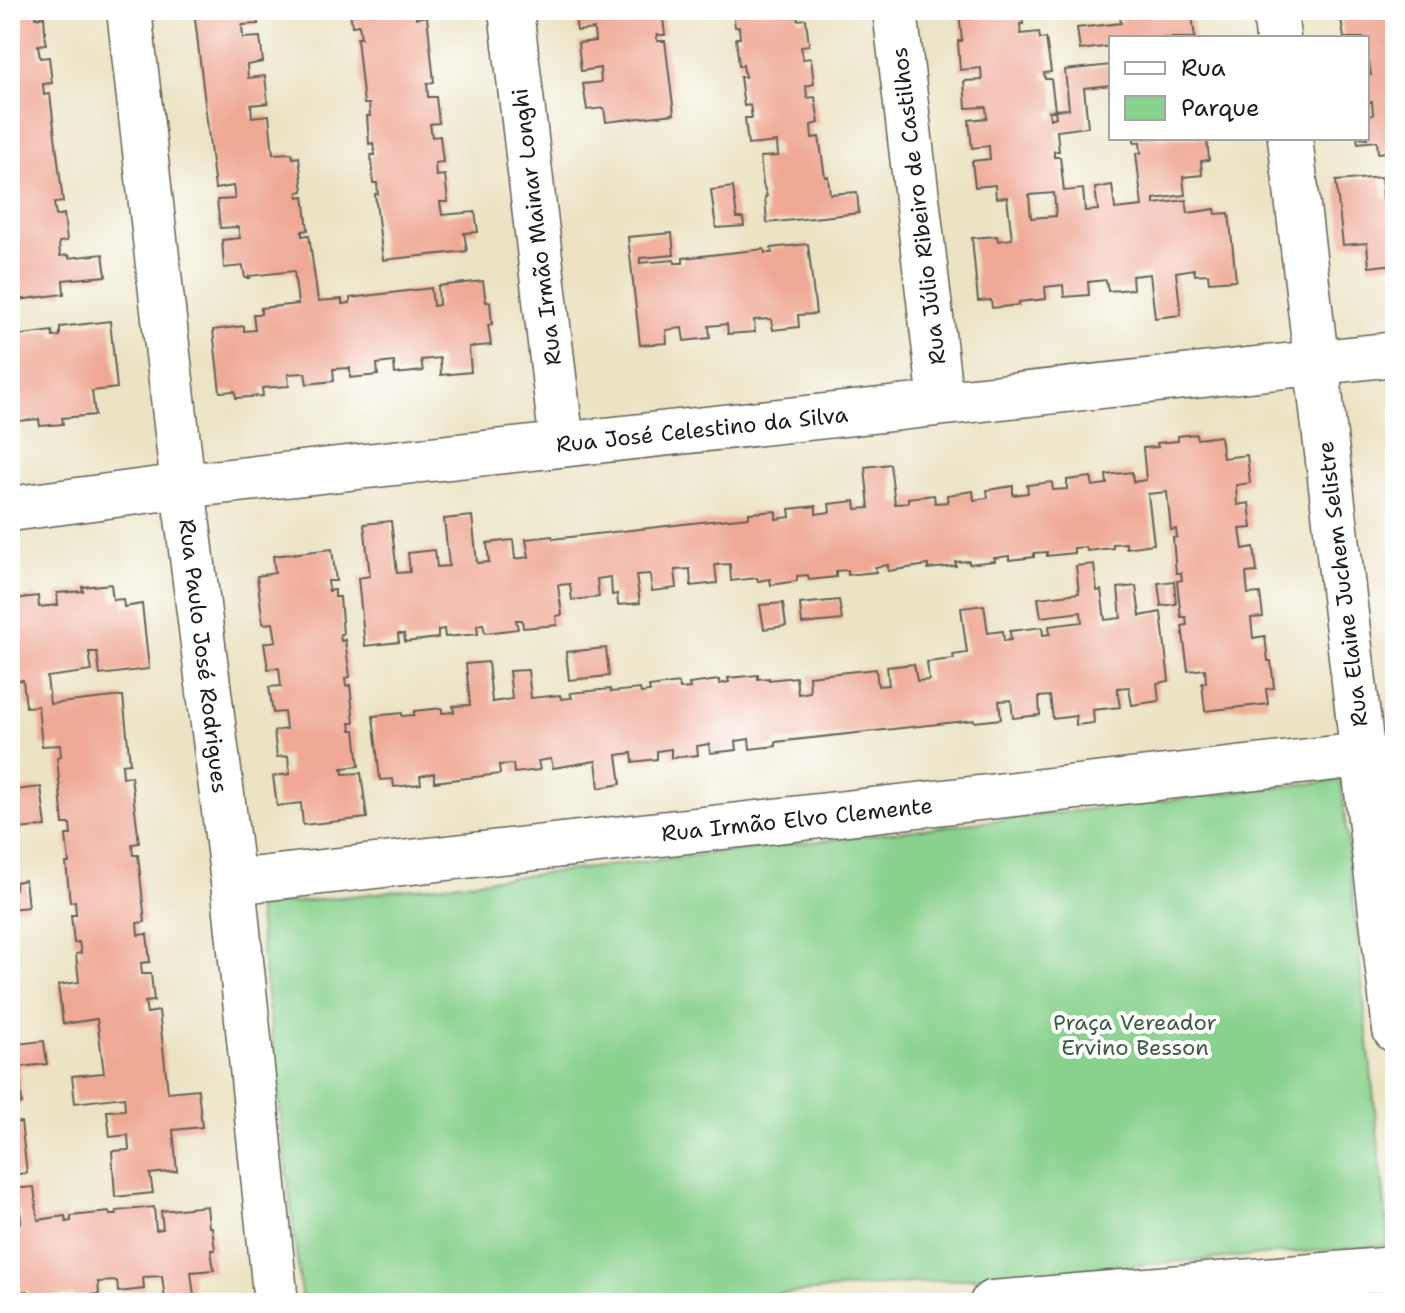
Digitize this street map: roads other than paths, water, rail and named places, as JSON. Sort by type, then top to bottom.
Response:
[{"type":"street","name":"Rua Paulo José Rodrigues","points":[[129,10],[183,486],[233,882],[276,1303]]},
{"type":"street","name":"Rua Irmão Mainar Longhi","points":[[511,10],[562,445]]},
{"type":"street","name":"Rua Júlio Ribeiro de Castilhos","points":[[895,10],[941,403]]},
{"type":"street","points":[[1275,10],[1278,36]]},
{"type":"street","name":"Rua Elaine Juchem Selistre","points":[[1290,140],[1395,1030]]},
{"type":"street","name":"Rua José Celestino da Silva","points":[[10,509],[183,486],[1395,354]]},
{"type":"street","name":"Rua Irmão Elvo Clemente","points":[[233,882],[1362,755]]},
{"type":"street","points":[[992,1303],[1395,1269]]},
{"type":"park label","name":"Praça Vereador Ervino Besson","points":[[1135,1034]]}]
